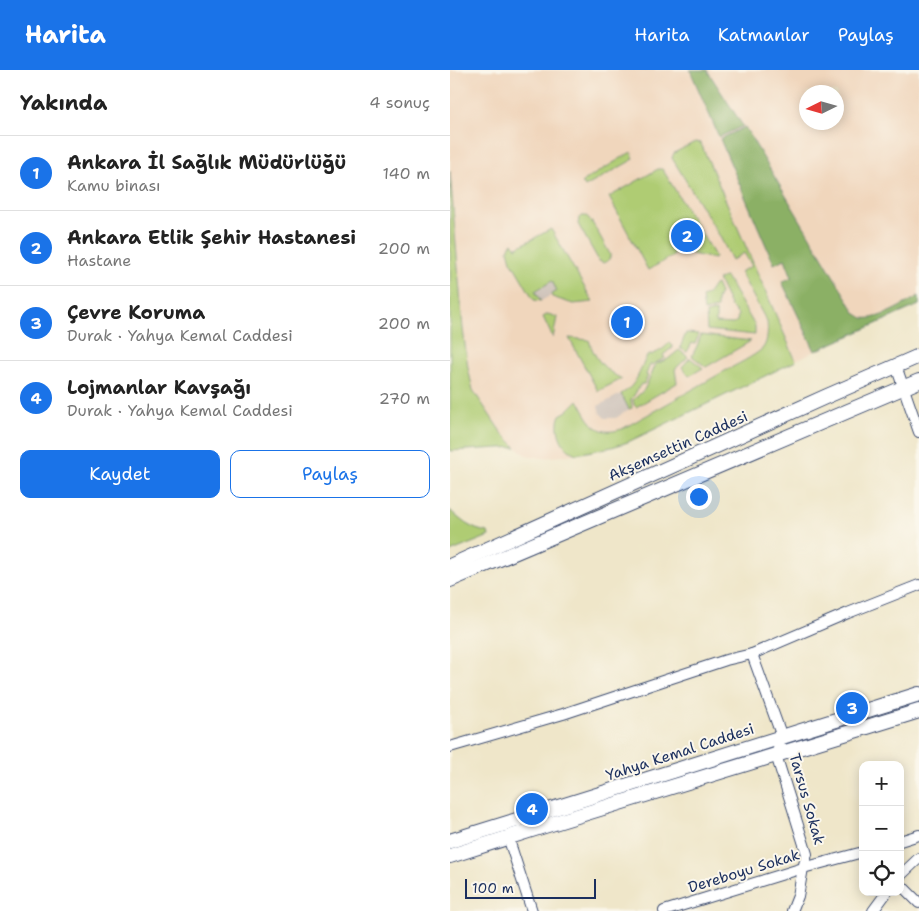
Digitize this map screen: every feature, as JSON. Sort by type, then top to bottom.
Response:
[{"type":"main road","name":"Akşemsettin Caddesi","points":[[450,566],[919,356]]},
{"type":"main road","points":[[450,580],[919,381]]},
{"type":"main road","name":"Yahya Kemal Caddesi","points":[[450,841],[919,694]]},
{"type":"main road","name":"Yahya Kemal Caddesi","points":[[450,856],[919,711]]},
{"type":"street","points":[[896,366],[919,432]]},
{"type":"street","points":[[450,748],[564,714],[726,660],[752,654],[919,585]]},
{"type":"street","name":"Tarsus Sokak","points":[[752,654],[782,737],[776,755],[807,854],[798,896],[792,911]]},
{"type":"street","points":[[904,840],[919,835]]},
{"type":"street","points":[[508,837],[532,911]]},
{"type":"street","name":"Dereboyu Sokak","points":[[664,911],[803,868],[859,853]]},
{"type":"street","points":[[904,872],[919,858]]},
{"type":"street","points":[[904,888],[919,904]]},
{"type":"street","points":[[873,911],[884,896]]},
{"type":"street","points":[[694,911],[706,898]]},
{"type":"shaded area","points":[[450,70],[919,70],[919,305],[815,351],[628,442],[612,447],[542,458],[526,455],[516,447],[501,432],[479,400],[473,390],[468,368],[450,171]]},
{"type":"shaded area","points":[[552,281],[558,291],[541,301],[535,291]]},
{"type":"shaded area","points":[[621,394],[629,409],[616,418],[605,418],[600,413],[598,406]]},
{"type":"green space","points":[[690,70],[707,70],[743,126],[719,137]]},
{"type":"green space","points":[[745,127],[856,314],[863,318],[876,317],[892,311],[919,296],[919,305],[815,351],[782,282],[792,277],[785,259],[774,264],[720,139]]},
{"type":"green space","points":[[695,142],[701,143],[796,361],[628,442],[577,454],[571,452],[560,438],[558,420],[560,415],[578,400],[590,420],[599,429],[613,431],[622,429],[750,358],[763,348],[766,342],[767,322],[740,272],[752,266],[744,253],[732,260],[672,158],[674,153]]},
{"type":"green space","points":[[631,152],[634,159],[585,187],[582,182]]},
{"type":"green space","points":[[658,169],[663,170],[715,256],[714,259],[692,254],[679,237],[673,256],[648,270],[609,197]]},
{"type":"green space","points":[[450,171],[463,329],[473,390],[501,432],[516,447],[450,451]]},
{"type":"green space","points":[[582,216],[588,218],[598,233],[610,254],[608,261],[604,263],[599,261],[578,224]]},
{"type":"green space","points":[[551,229],[593,302],[573,304],[552,297],[551,295],[557,291],[552,281],[535,291],[541,301],[534,300],[511,261],[508,250],[510,245],[513,243],[516,248]]},
{"type":"green space","points":[[725,277],[755,326],[755,335],[707,330],[706,313],[716,311],[716,323],[733,324],[737,321],[738,315],[731,307],[718,280]]},
{"type":"green space","points":[[716,284],[720,293],[717,300],[717,308],[704,311],[702,297],[707,295]]},
{"type":"green space","points":[[548,314],[557,317],[553,338],[543,317]]},
{"type":"green space","points":[[686,333],[699,334],[695,344],[692,343],[687,352],[680,348]]},
{"type":"green space","points":[[701,335],[751,341],[706,367],[692,356]]},
{"type":"green space","points":[[569,338],[589,340],[601,363],[610,372],[622,379],[598,391]]},
{"type":"green space","points":[[669,343],[673,347],[663,355],[665,358],[650,365],[646,375],[648,376],[631,400],[632,408],[629,409],[621,394],[631,387],[647,356],[659,351]]},
{"type":"green space","points":[[679,350],[688,357],[675,369],[677,383],[636,407],[633,400],[644,390],[656,364],[668,359]]},
{"type":"green space","points":[[690,358],[703,368],[689,376],[682,367]]},
{"type":"green space","points":[[450,510],[467,524],[488,532],[489,536],[450,552]]},
{"type":"place","name":"Ankara Etlik Şehir Hastanesi","points":[[687,236]]},
{"type":"place","name":"Ankara İl Sağlık Müdürlüğü","points":[[627,322]]},
{"type":"place","name":"Çevre Koruma","points":[[852,708]]},
{"type":"place","name":"Lojmanlar Kavşağı","points":[[532,809]]}]
